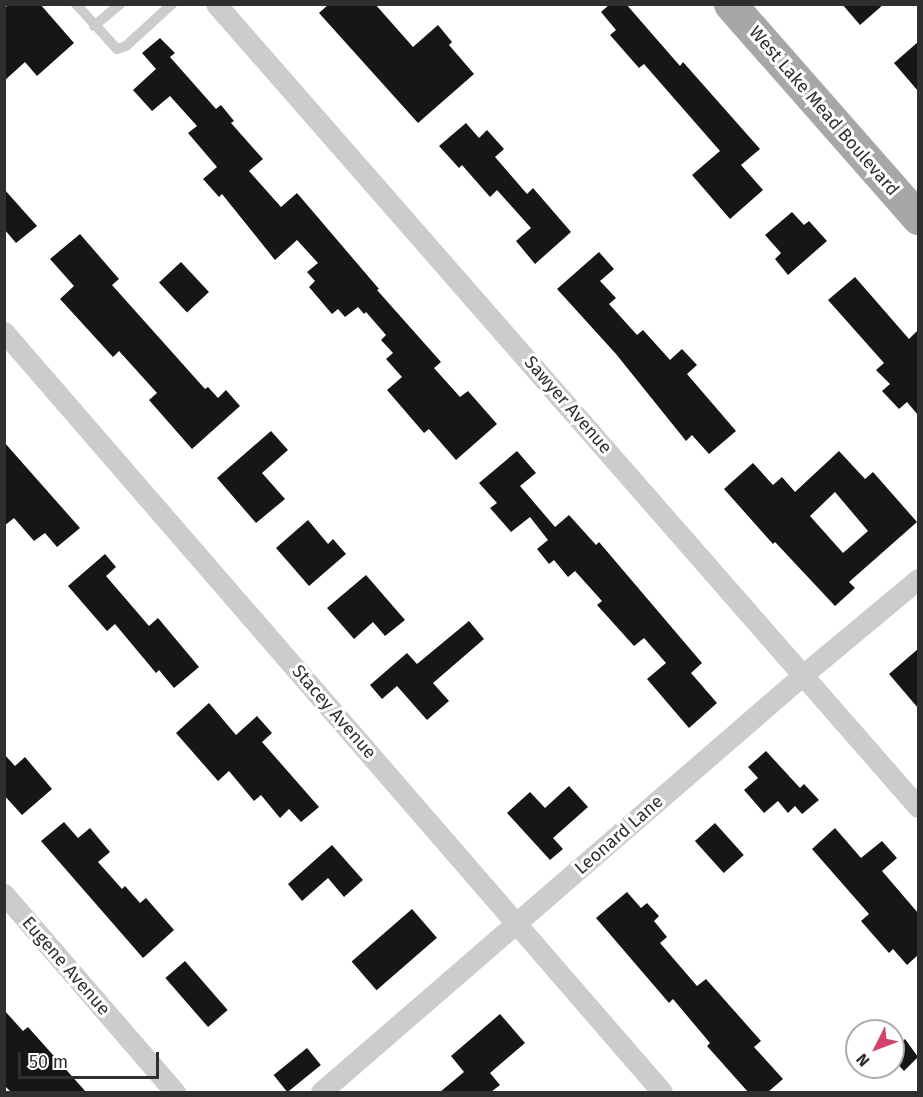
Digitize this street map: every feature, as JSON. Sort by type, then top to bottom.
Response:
[{"type":"main road","name":"West Lake Mead Boulevard","points":[[730,4],[918,218]]},
{"type":"street","name":"Sawyer Avenue","points":[[216,4],[918,807]]},
{"type":"street","name":"Stacey Avenue","points":[[4,332],[662,1092]]},
{"type":"street","name":"Leonard Lane","points":[[321,1092],[804,674],[918,579]]},
{"type":"street","name":"Eugene Avenue","points":[[4,894],[175,1092]]},
{"type":"lane","points":[[76,4],[117,49],[126,46],[172,4]]},
{"type":"lane","points":[[94,26],[120,4]]},
{"type":"building","points":[[9,4],[40,4],[74,43],[37,76],[25,62],[4,81],[4,9]]},
{"type":"building","points":[[329,4],[375,4],[413,47],[438,25],[452,42],[449,45],[474,74],[418,123],[319,13]]},
{"type":"building","points":[[610,4],[626,4],[680,66],[683,62],[760,149],[741,165],[763,190],[730,219],[692,175],[720,151],[644,64],[639,68],[610,35],[616,30],[601,12]]},
{"type":"building","points":[[842,4],[884,4],[860,25]]},
{"type":"building","points":[[160,38],[175,53],[170,57],[216,109],[221,105],[234,121],[231,123],[263,159],[249,171],[281,207],[297,193],[379,289],[377,290],[441,362],[434,368],[460,397],[468,391],[497,424],[456,460],[429,429],[424,433],[387,390],[402,377],[386,359],[393,353],[381,340],[386,335],[366,312],[364,314],[358,307],[345,317],[338,309],[332,314],[309,287],[315,281],[307,272],[318,263],[297,240],[275,260],[222,194],[219,197],[203,179],[217,167],[188,133],[197,126],[170,96],[152,111],[133,90],[156,69],[142,53]]},
{"type":"building","points":[[918,42],[918,91],[894,63]]},
{"type":"building","points":[[466,123],[479,138],[487,130],[504,149],[495,157],[527,194],[533,188],[571,232],[535,264],[516,241],[531,228],[497,190],[490,197],[462,165],[459,168],[439,146]]},
{"type":"building","points":[[4,189],[37,226],[16,243],[4,229]]},
{"type":"building","points":[[792,212],[804,225],[809,221],[827,241],[788,275],[775,259],[781,253],[765,235]]},
{"type":"building","points":[[80,234],[119,279],[112,285],[205,389],[208,387],[218,398],[226,390],[240,406],[192,449],[149,400],[157,393],[119,351],[113,357],[60,299],[74,286],[50,259]]},
{"type":"building","points":[[599,252],[614,269],[600,281],[616,298],[609,304],[637,335],[643,330],[670,360],[682,349],[697,365],[687,374],[736,431],[709,454],[692,435],[686,441],[616,354],[557,289]]},
{"type":"building","points":[[181,262],[209,292],[187,312],[159,282]]},
{"type":"building","points":[[855,277],[909,339],[918,330],[918,415],[907,402],[899,409],[882,391],[890,384],[876,370],[884,363],[828,300]]},
{"type":"building","points":[[271,431],[288,450],[262,473],[285,499],[256,523],[217,478]]},
{"type":"building","points":[[4,442],[80,528],[57,547],[45,533],[34,541],[14,518],[4,526]]},
{"type":"building","points":[[517,451],[536,473],[520,486],[555,527],[569,515],[596,545],[599,542],[702,663],[691,673],[717,703],[689,728],[647,679],[666,663],[644,638],[634,646],[597,605],[602,601],[575,571],[568,577],[554,560],[549,564],[537,549],[548,540],[530,517],[511,532],[490,508],[497,503],[479,483]]},
{"type":"building","points":[[839,451],[865,479],[873,472],[917,522],[849,582],[855,588],[835,606],[775,542],[773,544],[724,489],[753,463],[773,485],[782,477],[795,492]],"holes":[[[835,492],[868,531],[843,553],[810,516]]]},
{"type":"building","points":[[308,520],[328,544],[333,539],[346,554],[309,586],[276,548]]},
{"type":"building","points":[[105,554],[116,567],[106,576],[149,626],[158,618],[199,667],[174,688],[159,670],[156,673],[115,624],[107,631],[68,586]]},
{"type":"building","points":[[366,575],[405,620],[385,636],[373,622],[354,639],[327,608]]},
{"type":"building","points":[[469,621],[484,639],[433,683],[449,701],[427,720],[397,686],[382,699],[370,685],[407,653],[417,664]]},
{"type":"building","points":[[918,649],[918,708],[889,674]]},
{"type":"building","points":[[209,703],[236,735],[257,716],[272,733],[262,742],[319,807],[301,822],[289,809],[280,818],[261,795],[254,801],[229,771],[218,781],[176,733]]},
{"type":"building","points":[[766,751],[800,788],[804,784],[819,800],[802,814],[795,806],[788,813],[778,801],[764,813],[744,790],[758,778],[748,767]]},
{"type":"building","points":[[4,754],[15,766],[25,757],[52,789],[22,815],[4,795]]},
{"type":"building","points":[[569,786],[588,807],[553,838],[563,849],[550,860],[507,813],[530,792],[545,808]]},
{"type":"building","points":[[64,822],[78,838],[90,828],[110,852],[98,862],[122,889],[125,886],[140,903],[146,898],[174,930],[143,958],[41,841]]},
{"type":"building","points":[[715,823],[744,855],[724,873],[695,841]]},
{"type":"building","points":[[835,828],[861,858],[882,841],[897,858],[882,871],[918,913],[918,955],[907,965],[893,949],[889,953],[861,921],[869,914],[812,849]]},
{"type":"building","points":[[332,845],[363,880],[344,897],[328,878],[302,901],[288,884]]},
{"type":"building","points":[[627,892],[641,908],[647,903],[659,916],[654,921],[667,937],[660,943],[697,986],[706,979],[761,1041],[754,1047],[783,1079],[768,1092],[748,1092],[707,1046],[710,1043],[673,999],[669,1003],[596,918]]},
{"type":"building","points":[[412,909],[437,938],[377,990],[352,961]]},
{"type":"building","points":[[185,961],[228,1010],[208,1027],[165,978]]},
{"type":"building","points":[[4,1010],[23,1031],[28,1027],[86,1092],[11,1092],[4,1085]]},
{"type":"building","points":[[500,1014],[525,1043],[490,1073],[500,1085],[491,1092],[440,1092],[464,1072],[451,1056]]},
{"type":"building","points":[[905,1039],[918,1057],[905,1070]]},
{"type":"building","points":[[307,1048],[321,1065],[288,1092],[274,1075]]}]
